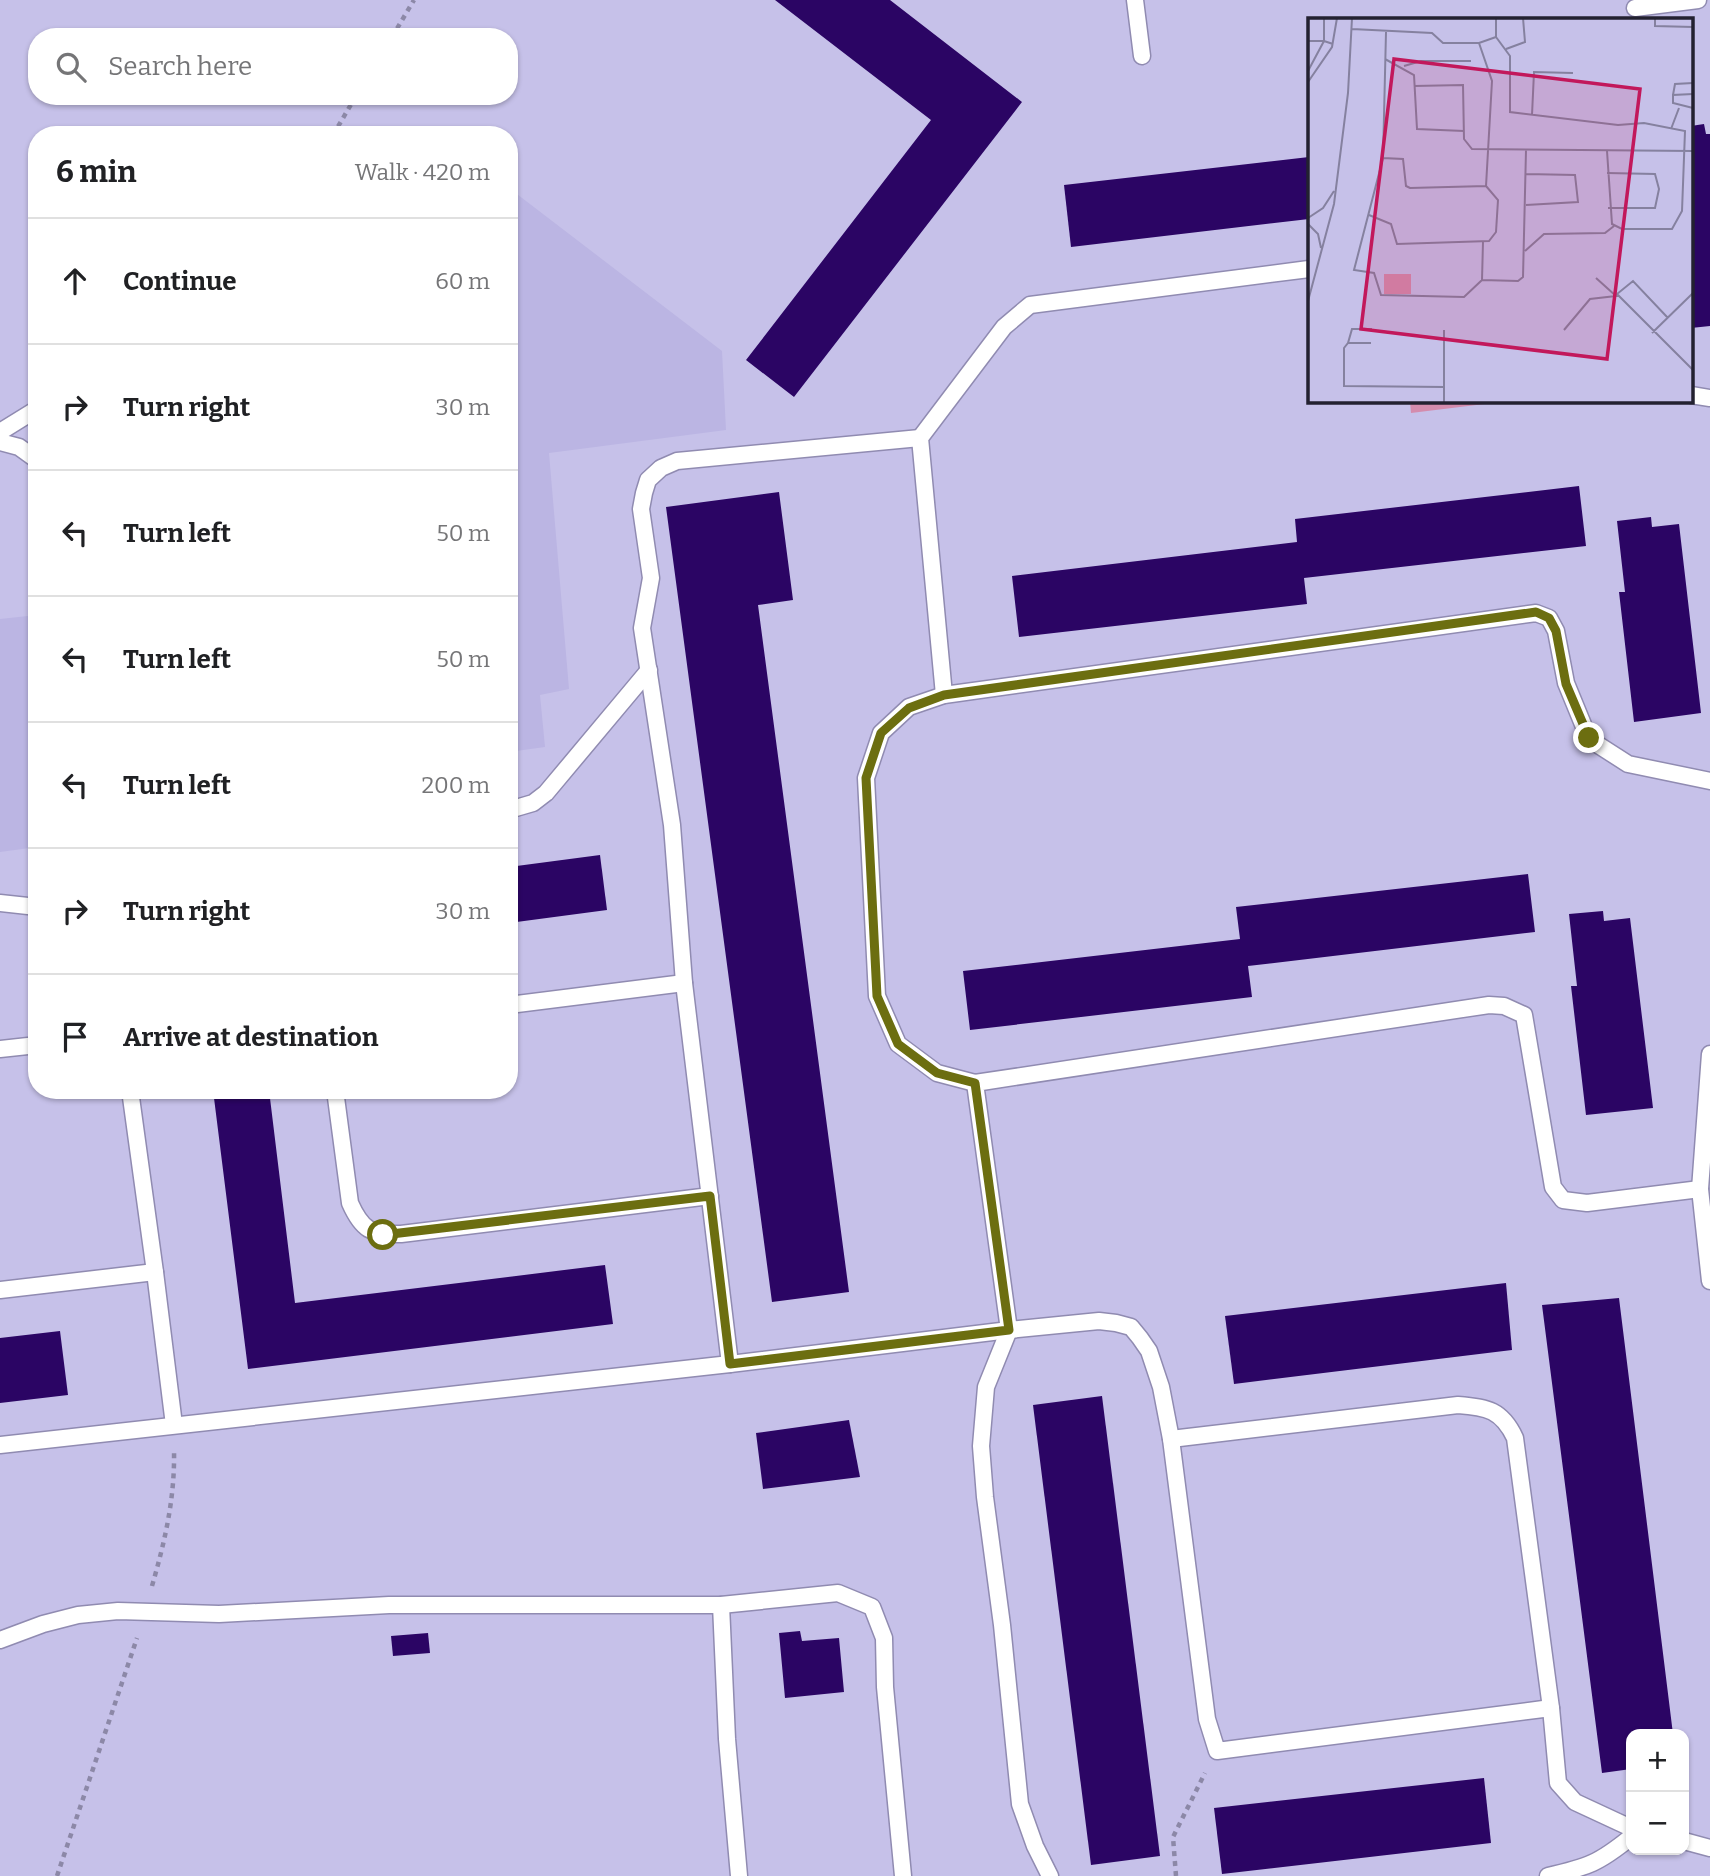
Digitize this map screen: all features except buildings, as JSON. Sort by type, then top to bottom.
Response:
[{"type":"lane","points":[[1135,0],[1142,57]]},
{"type":"lane","points":[[1635,8],[1698,0]]},
{"type":"lane","points":[[944,695],[920,438],[1004,327],[1030,305],[1308,269]]},
{"type":"lane","points":[[1692,395],[1710,398]]},
{"type":"lane","points":[[0,432],[28,415]]},
{"type":"lane","points":[[730,1364],[684,983],[672,825],[642,628],[651,578],[641,509],[648,480],[677,460],[920,438]]},
{"type":"lane","points":[[0,442],[19,447],[28,454]]},
{"type":"lane","points":[[1700,1189],[1587,1203],[1563,1200],[1553,1186],[1524,1015],[1504,1006],[1476,1007],[975,1083],[937,1073],[898,1044],[877,996],[866,778],[881,733],[909,708],[944,695],[1536,612],[1549,618],[1556,631],[1566,684],[1589,738],[1628,764],[1682,777],[1710,780]]},
{"type":"lane","points":[[518,807],[533,803],[546,793],[649,670]]},
{"type":"lane","points":[[0,903],[28,906]]},
{"type":"lane","points":[[518,1004],[684,983]]},
{"type":"lane","points":[[0,1049],[28,1046]]},
{"type":"lane","points":[[1710,1054],[1700,1189],[1710,1280]]},
{"type":"lane","points":[[975,1083],[1009,1330],[986,1387],[982,1419],[982,1459],[1020,1804],[1035,1846],[1050,1876]]},
{"type":"lane","points":[[131,1099],[174,1425]]},
{"type":"lane","points":[[336,1099],[350,1203],[357,1218],[370,1232],[383,1235],[401,1234],[710,1196]]},
{"type":"lane","points":[[0,1290],[155,1272]]},
{"type":"lane","points":[[0,1445],[1099,1321],[1131,1327],[1149,1351],[1161,1387],[1171,1439],[1207,1719],[1217,1751],[1551,1708]]},
{"type":"lane","points":[[1171,1439],[1458,1405],[1482,1406],[1508,1423],[1515,1438],[1551,1708],[1558,1783],[1576,1802],[1626,1826]]},
{"type":"lane","points":[[0,1640],[43,1624],[78,1615],[118,1611],[233,1614],[389,1605],[721,1605],[838,1593],[872,1607],[884,1638],[884,1687],[903,1876]]},
{"type":"lane","points":[[721,1605],[727,1739],[739,1876]]},
{"type":"lane","points":[[1548,1876],[1586,1868],[1608,1856],[1626,1841]]},
{"type":"lane","points":[[1689,1843],[1710,1848]]},
{"type":"path","points":[[397,28],[414,0]]},
{"type":"path","points":[[338,126],[350,105]]},
{"type":"path","points":[[57,1876],[145,1612],[168,1528],[175,1480],[174,1425]]},
{"type":"path","points":[[1176,1876],[1173,1837],[1217,1751]]},
{"type":"shaded area","points":[[518,195],[722,351],[726,430],[549,453],[569,689],[540,695],[545,747],[518,751]]},
{"type":"shaded area","points":[[1410,402],[1501,402],[1411,413]]},
{"type":"shaded area","points":[[28,616],[28,848],[0,852],[0,619]]},
{"type":"route","points":[[383,1235],[710,1196],[730,1364],[1009,1330],[975,1083],[937,1073],[898,1044],[877,996],[866,778],[881,733],[909,708],[944,695],[1536,612],[1549,618],[1556,631],[1566,684],[1589,738]]}]
